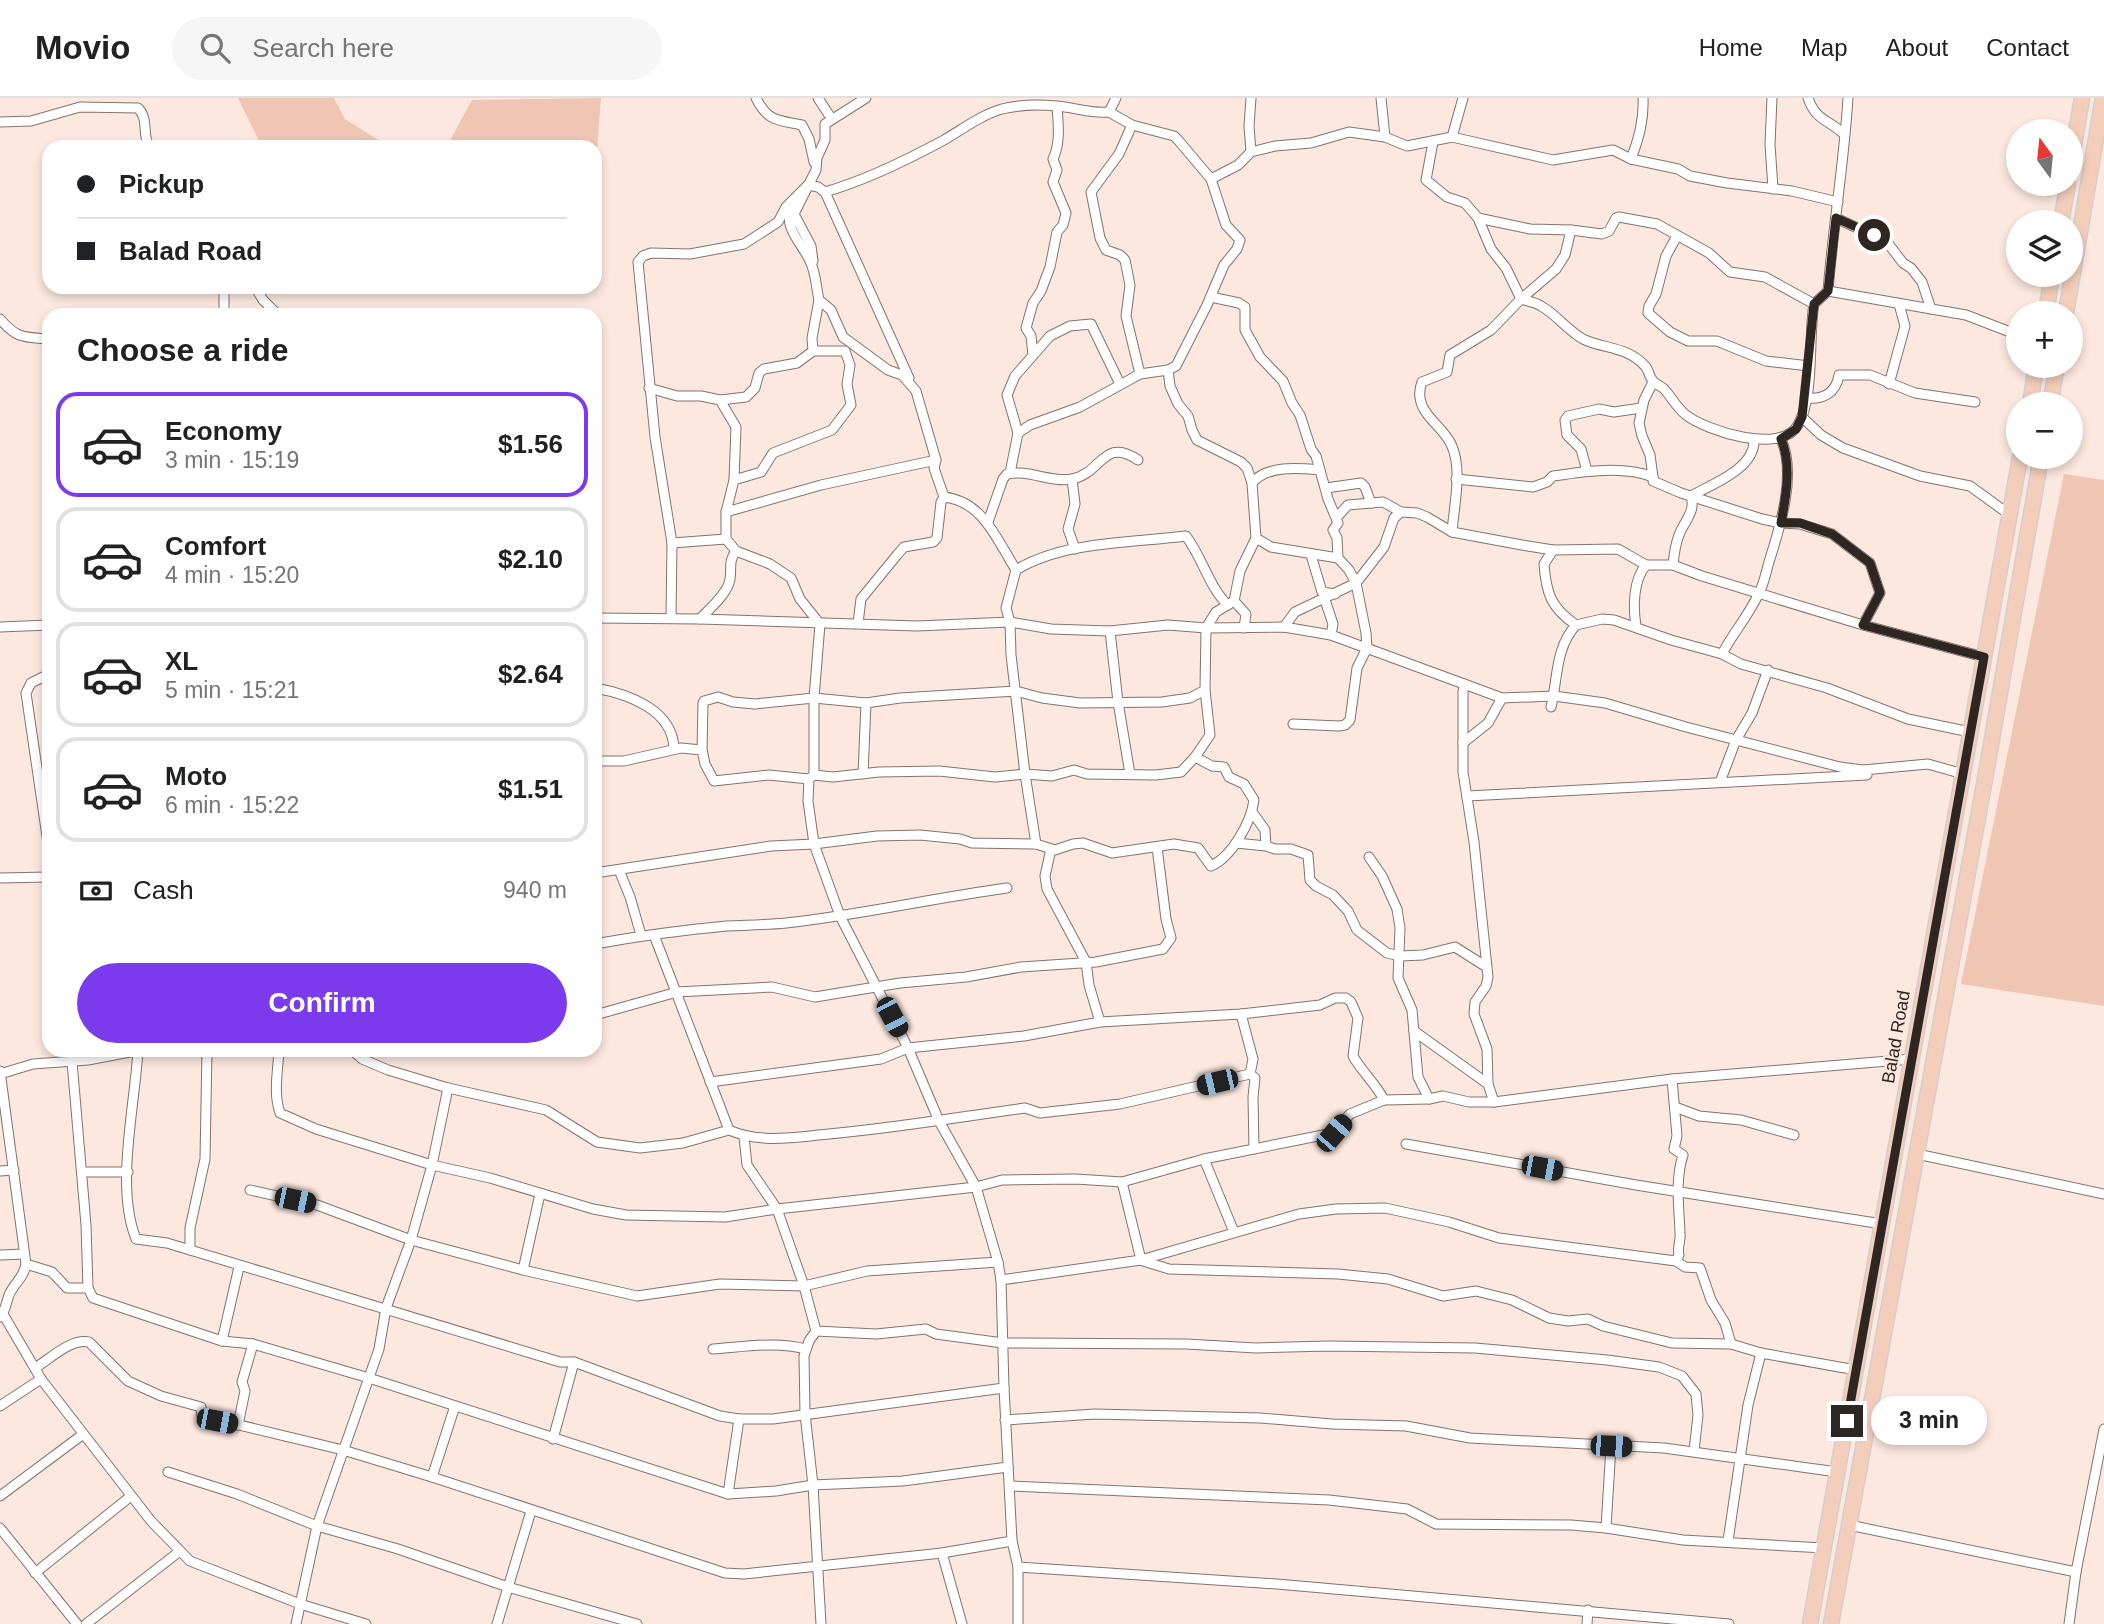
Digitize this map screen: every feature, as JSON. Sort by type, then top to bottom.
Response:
[{"type":"highway","points":[[2078,119],[2082,98]]},
{"type":"highway","points":[[2068,301],[2103,98]]},
{"type":"highway","name":"Balad Road","points":[[1810,1624],[2018,469]]},
{"type":"highway","points":[[1831,1624],[2039,469]]},
{"type":"street","points":[[756,98],[767,116],[802,125],[809,139],[816,170]]},
{"type":"street","points":[[818,98],[831,118]]},
{"type":"street","points":[[813,351],[811,338],[819,300],[811,246],[794,214],[816,170],[817,158],[825,141],[825,124],[866,98]]},
{"type":"street","points":[[999,110],[1002,98]]},
{"type":"street","points":[[1109,112],[1116,98]]},
{"type":"street","points":[[1251,98],[1251,152]]},
{"type":"street","points":[[1381,98],[1385,138]]},
{"type":"street","points":[[1452,137],[1463,98]]},
{"type":"street","points":[[1631,159],[1641,132],[1643,98]]},
{"type":"street","points":[[1772,98],[1770,144],[1773,189]]},
{"type":"street","points":[[1808,98],[1812,110],[1821,120],[1836,126],[1844,134]]},
{"type":"street","points":[[1433,142],[1426,180],[1447,197],[1465,203],[1478,218],[1491,249],[1506,268],[1521,299],[1546,309],[1584,339],[1622,350],[1646,366],[1653,382],[1663,387],[1688,417],[1754,440],[1781,439],[1796,429],[1802,417],[1814,304],[1828,291],[1848,98]]},
{"type":"street","points":[[825,192],[849,185],[902,162],[976,120],[999,110],[1022,105],[1057,106],[1089,113],[1109,112],[1132,125],[1174,136],[1211,179],[1226,225],[1240,240],[1237,249],[1224,265],[1178,363],[1168,370],[1140,374],[1080,407],[1018,432]]},
{"type":"street","points":[[1034,355],[1031,336],[1026,328],[1028,317],[1051,267],[1057,232],[1063,225],[1066,213],[1053,182],[1057,170],[1054,159],[1059,134],[1057,106]]},
{"type":"street","points":[[0,122],[30,121],[80,107],[138,108],[145,117],[146,140]]},
{"type":"street","points":[[1132,125],[1119,154],[1106,168],[1091,192],[1100,238],[1106,250],[1125,260],[1130,285],[1126,316],[1140,374]]},
{"type":"street","points":[[1211,179],[1226,173],[1251,152],[1275,146],[1311,143],[1349,132],[1385,138],[1407,146],[1452,137],[1553,160],[1613,150],[1631,159],[1678,169],[1690,176],[1838,202]]},
{"type":"street","points":[[808,185],[825,192],[916,391],[936,460],[934,468],[944,497],[941,502],[937,538],[933,542],[904,547],[861,599],[858,623]]},
{"type":"street","points":[[671,618],[673,543],[649,388],[638,262],[651,253],[690,254],[744,244],[778,222],[808,185]]},
{"type":"street","points":[[800,192],[789,211],[788,224],[810,259],[815,274]]},
{"type":"street","points":[[1478,218],[1530,229],[1606,233],[1612,228],[1616,218],[1657,224],[1709,253],[1730,272],[1765,277],[1814,304]]},
{"type":"street","points":[[1836,218],[1887,242],[1923,282],[1931,309]]},
{"type":"street","points":[[1452,531],[1456,479],[1453,448],[1424,408],[1420,397],[1422,382],[1447,372],[1450,355],[1491,330],[1556,269],[1565,255],[1571,230]]},
{"type":"street","points":[[1676,236],[1665,256],[1656,294],[1649,306],[1648,313],[1654,320],[1688,341],[1717,341],[1766,361],[1809,366]]},
{"type":"street","points":[[1828,291],[1966,315],[2006,330]]},
{"type":"street","points":[[259,294],[271,308]]},
{"type":"street","points":[[1210,297],[1239,303],[1245,307],[1247,336],[1261,357],[1283,381],[1300,415],[1328,499],[1337,517],[1338,523],[1333,530],[1337,538],[1338,558],[1356,583],[1361,603],[1367,648],[1357,668],[1350,720],[1345,725],[1322,727],[1293,724]]},
{"type":"street","points":[[819,300],[831,310],[843,337],[888,370],[902,375],[911,383]]},
{"type":"street","points":[[1889,384],[1905,326],[1899,304]]},
{"type":"street","points":[[0,319],[11,332],[20,337],[42,339]]},
{"type":"street","points":[[988,522],[1003,479],[1010,472],[1018,432],[1007,396],[1015,376],[1050,336],[1070,326],[1091,324],[1121,384]]},
{"type":"street","points":[[649,388],[677,396],[701,396],[720,400],[746,397],[755,388],[764,369],[797,363],[813,351],[845,351],[850,365],[847,384],[851,405],[828,433],[773,453],[761,472],[734,480]]},
{"type":"street","points":[[1168,370],[1170,386],[1178,404],[1188,416],[1197,440],[1241,462],[1247,468],[1252,483],[1256,538],[1240,571],[1231,603],[1216,612],[1206,628],[1205,690],[1210,735],[1181,772],[1156,775],[1087,774],[1074,770],[1052,776],[975,776],[939,771],[832,777],[769,775],[714,781],[705,764],[702,750],[703,703],[719,697],[733,702],[755,704],[814,698],[866,703],[900,698],[1016,691],[1080,703],[1162,702],[1190,698],[1205,690]]},
{"type":"street","points":[[1806,398],[1825,397],[1837,384],[1839,375],[1870,374],[1889,384],[1927,396],[1975,402]]},
{"type":"street","points":[[1653,382],[1641,408],[1639,423],[1650,455],[1653,481],[1691,496],[1781,523],[1800,523],[1832,534],[1870,563],[1880,593],[1863,625]]},
{"type":"street","points":[[720,400],[736,427],[734,480],[726,512],[726,539],[736,551],[769,564],[791,578],[800,599],[820,624],[808,801],[814,844],[840,916],[908,1048],[939,1121],[976,1187],[998,1262],[1002,1280],[1004,1388],[1012,1541],[1018,1567],[1018,1624]]},
{"type":"street","points":[[1587,471],[1581,449],[1567,435],[1565,420],[1568,416],[1599,409],[1614,412],[1641,408]]},
{"type":"street","points":[[1802,417],[1821,435],[1843,448],[1920,476],[1970,486],[2010,515]]},
{"type":"street","points":[[1722,654],[1760,592],[1781,523],[1787,479],[1786,450],[1781,439]]},
{"type":"street","points":[[1691,496],[1739,469],[1751,453],[1754,440]]},
{"type":"street","points":[[1010,472],[1072,479],[1089,473],[1098,461],[1116,452],[1128,453],[1138,460]]},
{"type":"street","points":[[726,512],[821,485],[936,460]]},
{"type":"street","points":[[1252,483],[1259,474],[1297,468],[1320,470]]},
{"type":"street","points":[[1456,479],[1533,487],[1547,482],[1553,476],[1587,471],[1641,472],[1653,477]]},
{"type":"street","points":[[1072,479],[1075,504],[1068,529],[1075,549]]},
{"type":"street","points":[[1326,488],[1361,483],[1371,503]]},
{"type":"street","points":[[1673,565],[1680,532],[1692,511],[1691,496]]},
{"type":"street","points":[[944,497],[959,499],[988,522],[1016,570]]},
{"type":"street","points":[[1337,517],[1348,505],[1383,502],[1401,512],[1417,513],[1452,531],[1553,550],[1618,549],[1646,565],[1673,565],[1863,625],[1984,657]]},
{"type":"street","points":[[1283,627],[1294,612],[1325,600],[1356,583],[1384,547],[1394,519],[1401,512]]},
{"type":"street","points":[[1036,844],[1025,774],[1011,654],[1010,622],[1006,608],[1016,570],[1027,563],[1075,549],[1186,536],[1206,568],[1218,596],[1246,614],[1244,628]]},
{"type":"street","points":[[1256,538],[1271,547],[1338,558]]},
{"type":"street","points":[[673,543],[726,539]]},
{"type":"street","points":[[1553,550],[1544,564],[1553,604],[1558,613],[1576,625]]},
{"type":"street","points":[[700,619],[729,583],[731,556],[736,551]]},
{"type":"street","points":[[1311,555],[1322,592],[1335,594]]},
{"type":"street","points":[[1636,626],[1633,606],[1642,570],[1646,565]]},
{"type":"street","points":[[1325,600],[1333,624],[1331,635]]},
{"type":"street","points":[[602,618],[917,626],[1010,622],[1051,629],[1110,631],[1168,625],[1206,628],[1283,627],[1331,635],[1502,698],[1553,696],[1605,703],[1840,767],[1863,770],[1927,764],[1963,774]]},
{"type":"street","points":[[1551,707],[1562,644],[1576,625],[1602,619],[1636,626],[1671,640],[1722,654],[1741,664],[1827,688],[1908,719],[1970,732]]},
{"type":"street","points":[[0,627],[42,625]]},
{"type":"street","points":[[1110,631],[1130,774]]},
{"type":"street","points":[[1720,782],[1736,740],[1752,713],[1768,670]]},
{"type":"street","points":[[42,678],[31,683],[26,693],[42,802]]},
{"type":"street","points":[[1465,684],[1463,772],[1488,982],[1475,1002],[1474,1014],[1487,1049],[1488,1084],[1494,1102]]},
{"type":"street","points":[[602,689],[652,709],[674,735],[674,749]]},
{"type":"street","points":[[1463,743],[1488,723],[1502,698]]},
{"type":"street","points":[[863,774],[866,703]]},
{"type":"street","points":[[602,761],[624,761],[674,749],[702,750]]},
{"type":"street","points":[[602,872],[771,846],[899,835],[960,839],[972,843],[1036,844],[1055,850],[1083,844],[1112,853],[1174,844],[1198,848],[1211,866],[1236,843],[1252,812],[1254,800],[1244,784],[1229,777],[1224,767],[1212,766],[1195,757]]},
{"type":"street","points":[[1467,796],[1867,775],[1880,774],[1890,769]]},
{"type":"street","points":[[1252,812],[1265,830],[1266,846]]},
{"type":"street","points":[[1236,843],[1291,849],[1308,855],[1310,880],[1333,895],[1348,911],[1356,930],[1387,953],[1400,956],[1423,955],[1455,947],[1485,966]]},
{"type":"street","points":[[602,1013],[677,992],[772,987],[815,997],[1021,967],[1086,962],[1163,949],[1171,937],[1166,919],[1157,847]]},
{"type":"street","points":[[1051,849],[1045,876],[1047,889],[1086,962],[1089,985],[1100,1022]]},
{"type":"street","points":[[1369,857],[1382,876],[1397,909],[1400,928],[1398,978],[1412,1010],[1418,1077],[1429,1099]]},
{"type":"street","points":[[619,870],[641,935]]},
{"type":"street","points":[[0,878],[42,877]]},
{"type":"street","points":[[602,943],[641,935],[879,911],[941,897],[1007,888]]},
{"type":"street","points":[[654,935],[729,1130]]},
{"type":"street","points":[[710,1082],[881,1059],[908,1048],[1024,1036],[1100,1022],[1241,1014],[1321,1005],[1335,998],[1346,998],[1351,1002],[1358,1018],[1353,1056],[1384,1100]]},
{"type":"street","points":[[1241,1014],[1253,1059],[1250,1074]]},
{"type":"street","points":[[1414,1031],[1488,1084]]},
{"type":"street","points":[[72,1057],[82,1172],[88,1288],[93,1298],[222,1341],[253,1344],[369,1378],[728,1494],[769,1492],[813,1485],[903,1481],[1008,1467]]},
{"type":"street","points":[[100,1057],[33,1064],[0,1073],[5,1142],[14,1170],[25,1259],[24,1275],[11,1292],[2,1316],[41,1379],[82,1435],[151,1521],[198,1566],[226,1574],[300,1604],[366,1624]]},
{"type":"street","points":[[138,1057],[128,1172],[129,1218],[136,1239],[167,1243],[239,1267],[386,1308],[560,1362],[574,1362],[720,1416],[773,1419],[1004,1388]]},
{"type":"street","points":[[190,1250],[190,1228],[205,1159],[207,1057]]},
{"type":"street","points":[[278,1057],[276,1091],[280,1113],[316,1129],[432,1165],[490,1178],[593,1209],[626,1214],[725,1217],[976,1187],[1002,1180],[1076,1179],[1122,1182],[1204,1159],[1334,1133],[1350,1114],[1384,1100],[1443,1096],[1469,1102],[1494,1102],[1672,1079],[1912,1059]]},
{"type":"street","points":[[360,1057],[388,1070],[448,1088],[546,1110],[597,1142],[628,1147],[683,1143],[729,1130],[768,1140],[896,1128],[1025,1108],[1040,1113],[1120,1104],[1250,1074]]},
{"type":"street","points":[[1250,1074],[1255,1078],[1254,1149]]},
{"type":"street","points":[[1672,1079],[1677,1136],[1674,1149],[1683,1155],[1678,1172],[1681,1235],[1676,1261]]},
{"type":"street","points":[[296,1624],[317,1526],[379,1349],[386,1308],[411,1240],[432,1165],[448,1088]]},
{"type":"street","points":[[1675,1107],[1699,1116],[1741,1121],[1794,1135]]},
{"type":"street","points":[[744,1136],[747,1165],[777,1209],[804,1286],[816,1331],[804,1356],[805,1414],[813,1485],[821,1624]]},
{"type":"street","points":[[1406,1144],[1882,1224]]},
{"type":"street","points":[[1917,1154],[2104,1194]]},
{"type":"street","points":[[1204,1159],[1234,1232]]},
{"type":"street","points":[[0,1171],[14,1170]]},
{"type":"street","points":[[82,1172],[128,1172]]},
{"type":"street","points":[[1122,1182],[1141,1260]]},
{"type":"street","points":[[250,1190],[317,1205],[411,1240],[523,1270],[637,1296],[720,1283],[804,1286],[867,1271],[998,1262]]},
{"type":"street","points":[[523,1270],[540,1194]]},
{"type":"street","points":[[1002,1280],[1141,1260],[1299,1214],[1336,1209],[1385,1208],[1450,1222],[1499,1238],[1676,1261],[1685,1267],[1700,1268],[1711,1300],[1725,1323],[1731,1344]]},
{"type":"street","points":[[0,1255],[25,1259],[52,1272],[67,1287],[88,1288]]},
{"type":"street","points":[[1141,1260],[1169,1269],[1338,1274],[1388,1279],[1443,1296],[1476,1291],[1512,1300],[1549,1318],[1568,1321],[1588,1319],[1672,1343],[1731,1344],[1761,1353],[1856,1370]]},
{"type":"street","points":[[222,1341],[239,1267]]},
{"type":"street","points":[[816,1331],[876,1334],[926,1329],[936,1334],[1003,1343],[1186,1344],[1256,1348],[1448,1347],[1659,1367],[1682,1376],[1696,1394],[1698,1415],[1694,1451]]},
{"type":"street","points":[[35,1368],[72,1344],[81,1340],[89,1342],[128,1381],[161,1396],[201,1407],[202,1416],[343,1450],[725,1573],[744,1574],[942,1553],[1012,1541]]},
{"type":"street","points":[[238,1425],[244,1391],[242,1382],[253,1344]]},
{"type":"street","points":[[713,1349],[792,1345],[807,1349]]},
{"type":"street","points":[[1728,1541],[1748,1405],[1761,1353]]},
{"type":"street","points":[[553,1439],[574,1362]]},
{"type":"street","points":[[0,1406],[41,1379]]},
{"type":"street","points":[[432,1477],[454,1406]]},
{"type":"street","points":[[1006,1420],[1095,1414],[1260,1418],[1406,1426],[1470,1438],[1694,1451],[1838,1472]]},
{"type":"street","points":[[728,1494],[739,1419]]},
{"type":"street","points":[[2069,1624],[2104,1429]]},
{"type":"street","points":[[0,1496],[82,1435]]},
{"type":"street","points":[[1606,1528],[1611,1446]]},
{"type":"street","points":[[168,1472],[237,1494],[317,1526],[398,1549],[508,1587],[637,1624]]},
{"type":"street","points":[[1010,1486],[1329,1500],[1407,1509],[1436,1524],[1606,1528],[1683,1540],[1824,1548]]},
{"type":"street","points":[[35,1573],[131,1496]]},
{"type":"street","points":[[497,1624],[531,1511]]},
{"type":"street","points":[[1849,1525],[2077,1572]]},
{"type":"street","points":[[0,1528],[76,1624]]},
{"type":"street","points":[[86,1624],[180,1550]]},
{"type":"street","points":[[942,1553],[962,1624]]},
{"type":"street","points":[[1018,1567],[1277,1584],[1729,1624]]},
{"type":"street","points":[[1587,1624],[1588,1610]]},
{"type":"shaded area","points":[[238,98],[334,98],[345,119],[378,140],[259,140]]},
{"type":"shaded area","points":[[601,98],[598,140],[450,140],[472,100]]},
{"type":"shaded area","points":[[2064,474],[2104,480],[2104,1006],[1961,984]]},
{"type":"route","points":[[1847,1421],[1984,657],[1863,625],[1880,593],[1870,563],[1832,534],[1800,523],[1781,523],[1787,479],[1786,450],[1781,439],[1796,429],[1802,417],[1814,304],[1828,291],[1836,218],[1874,235]]}]
